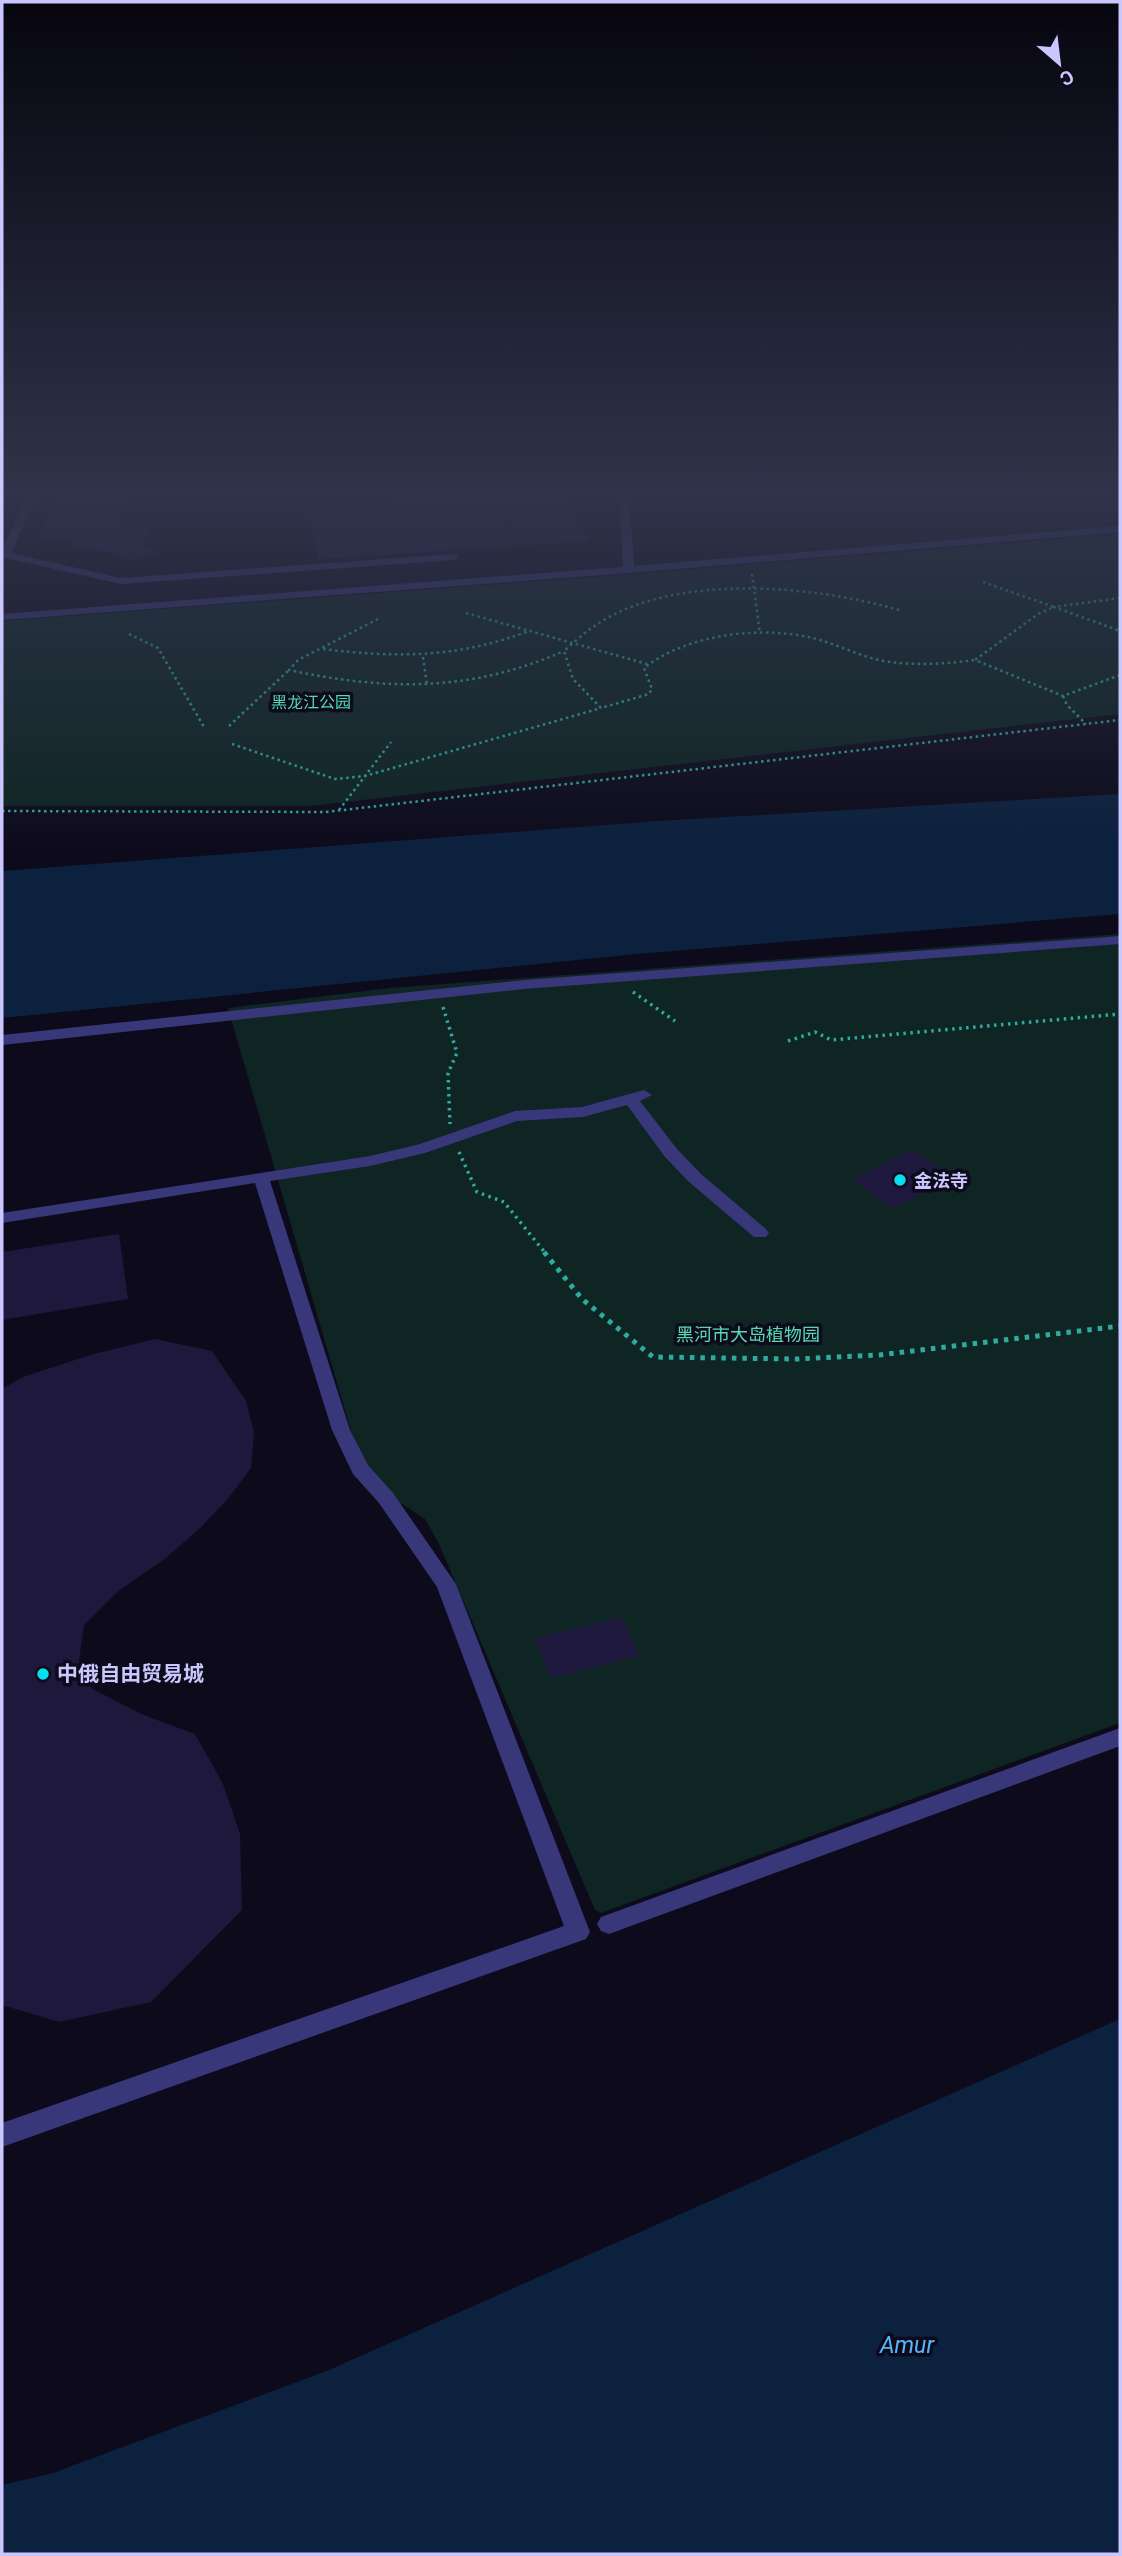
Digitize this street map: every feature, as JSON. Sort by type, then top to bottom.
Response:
[{"type":"street","points":[[2,617],[46,612]]},
{"type":"street","points":[[2,1040],[131,1029],[437,992],[627,975],[1120,940]]},
{"type":"street","points":[[2,1218],[370,1161],[425,1148],[514,1116],[583,1112],[637,1097],[671,1153],[695,1178],[760,1233]]},
{"type":"street","points":[[2,2135],[578,1932],[446,1584],[386,1498],[360,1469],[341,1430],[261,1177]]},
{"type":"street","points":[[609,1924],[1120,1737]]},
{"type":"path","points":[[289,670],[345,681],[427,685],[457,683],[520,670],[564,651],[572,643],[626,612]]},
{"type":"path","points":[[757,612],[760,634]]},
{"type":"path","points":[[975,660],[1042,612]]},
{"type":"path","points":[[1069,612],[1120,631]]},
{"type":"path","points":[[466,613],[647,664]]},
{"type":"path","points":[[229,726],[298,660],[377,619]]},
{"type":"path","points":[[322,648],[423,657],[468,652],[500,644],[529,631]]},
{"type":"path","points":[[128,634],[159,648],[204,727]]},
{"type":"path","points":[[232,744],[335,779],[365,776],[649,694],[652,690],[644,668],[647,664],[684,646],[760,634],[809,637],[849,653],[886,661],[941,664],[975,660],[1063,696],[1120,675]]},
{"type":"path","points":[[564,651],[573,679],[601,708]]},
{"type":"path","points":[[423,657],[427,685]]},
{"type":"path","points":[[1063,696],[1067,705],[1086,724]]},
{"type":"path","points":[[2,811],[339,810],[1120,720]]},
{"type":"path","points":[[339,810],[391,742]]},
{"type":"path","points":[[627,975],[632,992],[675,1021]]},
{"type":"path","points":[[437,992],[457,1053],[448,1073],[451,1129],[477,1192],[504,1202],[582,1299],[653,1357],[797,1359],[880,1355],[1120,1326]]},
{"type":"path","points":[[788,1041],[815,1031],[831,1041],[1042,1018],[1120,1014]]},
{"type":"green space","name":"黑龙江公园","points":[[120,612],[1120,612],[1120,714],[310,806],[2,806],[2,621]]},
{"type":"green space","name":"黑河市大岛植物园","points":[[1120,934],[1120,1723],[601,1913],[595,1910],[439,1544],[425,1519],[396,1500],[364,1461],[351,1431],[228,1008],[390,988]]},
{"type":"water","points":[[1120,794],[1120,914],[637,954],[2,1018],[2,871],[658,821]]},
{"type":"water","name":"Amur","points":[[1120,2019],[1120,2554],[2,2554],[2,2485],[53,2473],[329,2370]]},
{"type":"building","points":[[913,1149],[954,1178],[892,1209],[852,1179]]},
{"type":"building","points":[[119,1234],[128,1299],[2,1320],[2,1252]]},
{"type":"building","name":"中俄自由贸易城","points":[[155,1339],[212,1351],[246,1401],[254,1432],[251,1468],[227,1500],[200,1528],[166,1558],[117,1592],[84,1625],[79,1660],[91,1688],[141,1714],[195,1734],[223,1784],[240,1834],[242,1910],[151,2002],[59,2022],[2,2005],[2,1389],[23,1377],[90,1355]]},
{"type":"building","points":[[622,1617],[639,1656],[551,1678],[535,1638]]},
{"type":"place","name":"金法寺","points":[[900,1180]]},
{"type":"place","name":"中俄自由贸易城","points":[[43,1674]]}]
